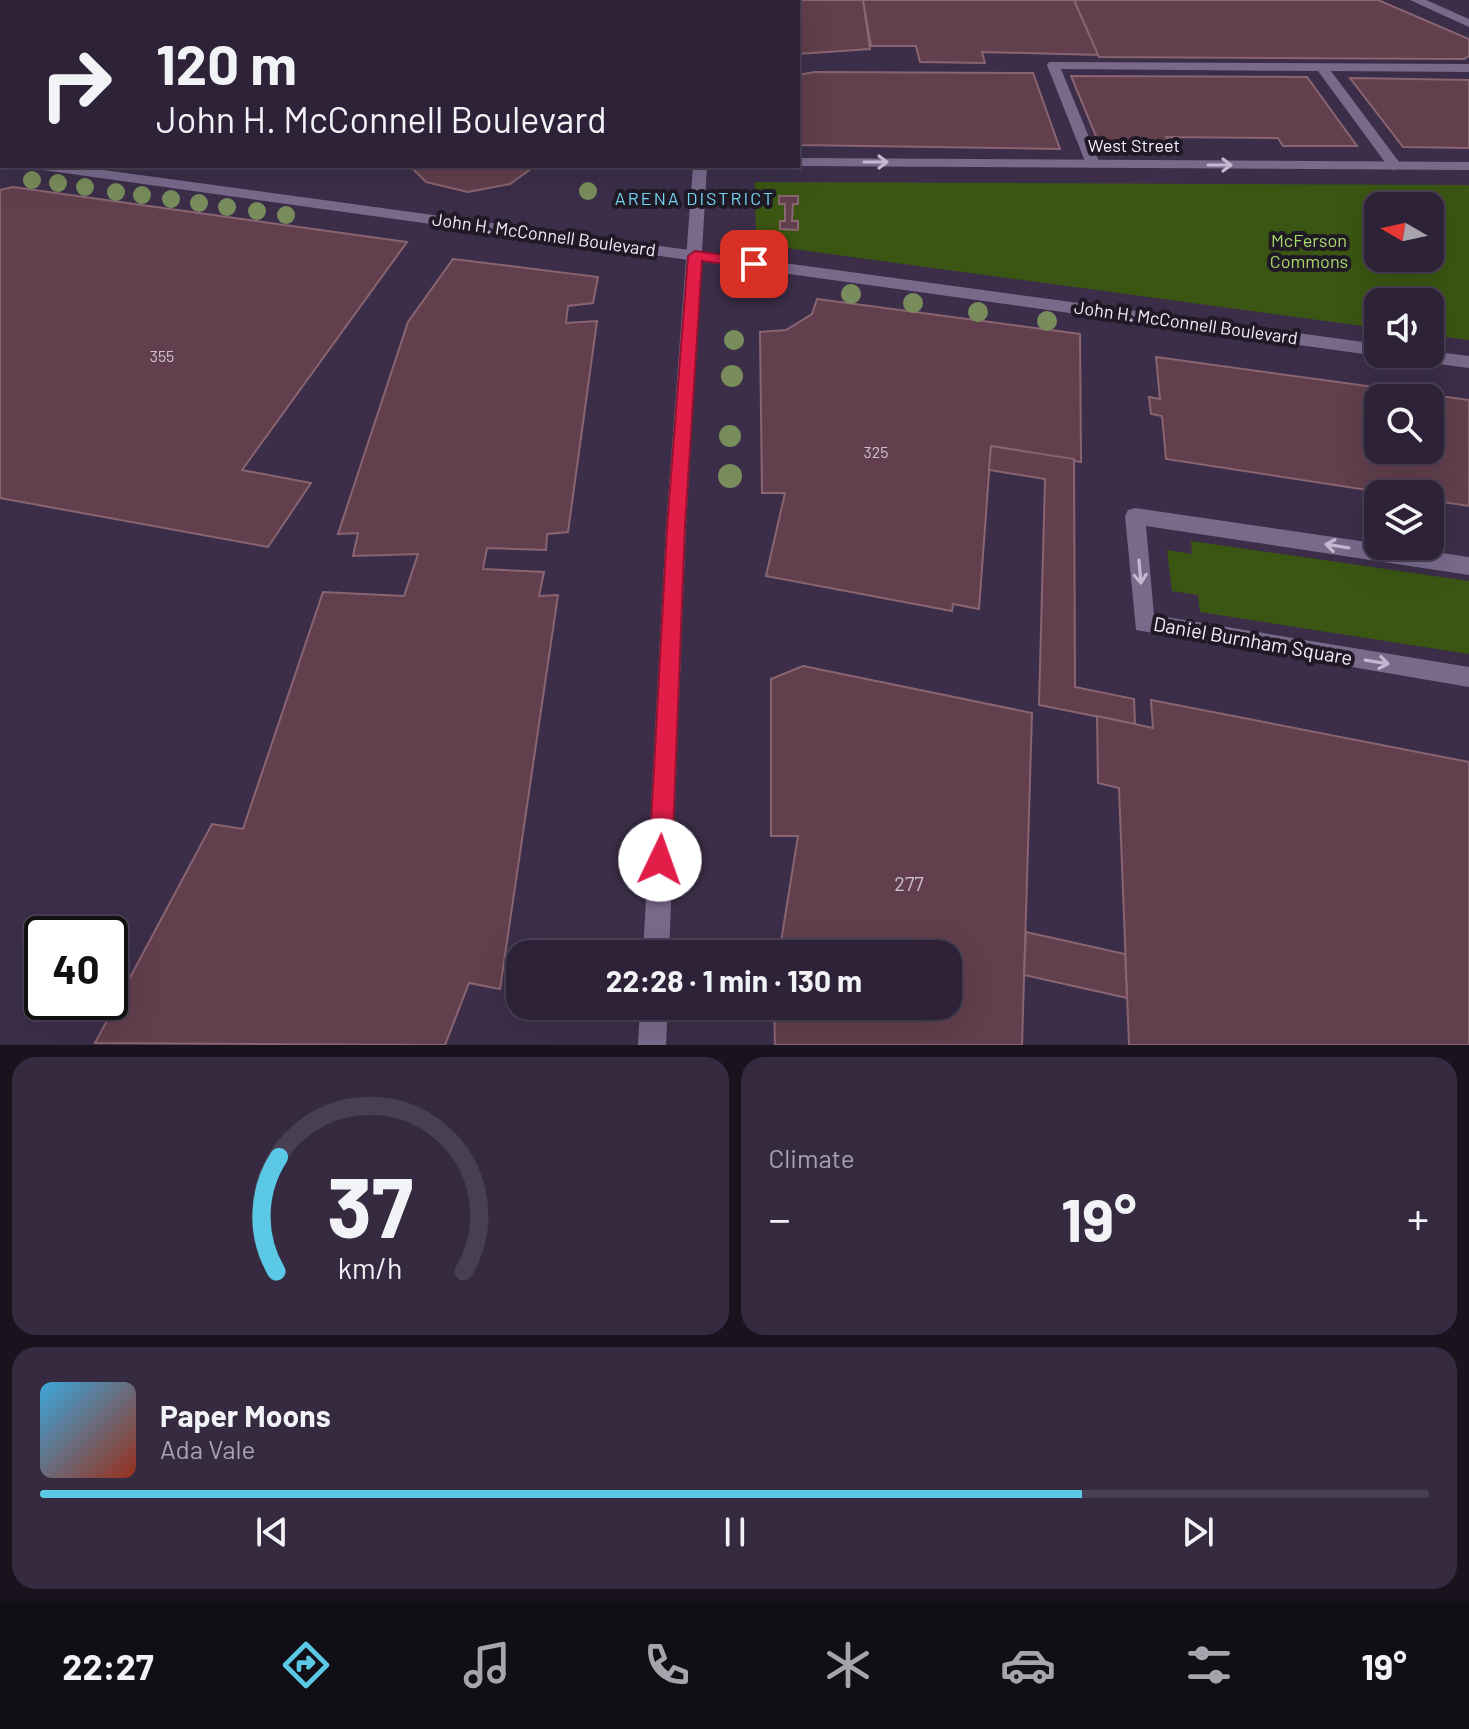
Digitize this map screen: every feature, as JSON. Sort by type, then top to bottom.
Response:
[{"type":"street","points":[[1416,0],[1469,23]]},
{"type":"street","points":[[1093,164],[1053,65],[1469,68]]},
{"type":"street","points":[[1322,67],[1395,166]]},
{"type":"street","name":"West Street","points":[[800,162],[1469,166]]},
{"type":"street","name":"John H. McConnell Boulevard","points":[[57,168],[1364,348]]},
{"type":"street","points":[[657,940],[676,527],[700,168]]},
{"type":"street","points":[[1444,359],[1469,362]]},
{"type":"street","name":"Daniel Burnham Square","points":[[1469,566],[1135,516],[1144,623],[1469,677]]},
{"type":"street","points":[[652,1045],[653,1020]]},
{"type":"green space","name":"McFerson Commons","points":[[755,182],[1469,185],[1469,340],[1444,337],[1444,288],[1364,288],[1364,326],[756,244]]},
{"type":"green space","points":[[1191,541],[1469,581],[1469,654],[1200,612],[1198,595],[1172,591],[1167,550],[1192,554]]},
{"type":"building","points":[[800,0],[863,0],[870,49],[800,54]]},
{"type":"building","points":[[863,0],[1074,0],[1099,55],[982,52],[985,63],[920,62],[916,46],[871,46]]},
{"type":"building","points":[[1074,0],[1378,0],[1469,39],[1469,56],[1464,59],[1099,57]]},
{"type":"building","points":[[815,72],[1033,73],[1060,149],[800,145],[800,75]]},
{"type":"building","points":[[1071,76],[1307,77],[1357,146],[1283,146],[1278,138],[1166,137],[1170,146],[1100,146]]},
{"type":"building","points":[[1350,78],[1469,80],[1469,148],[1403,147]]},
{"type":"building","points":[[412,168],[532,168],[510,184],[468,192],[426,182]]},
{"type":"building","points":[[13,187],[407,242],[242,470],[311,483],[268,547],[0,498],[0,190]]},
{"type":"building","points":[[779,196],[798,196],[798,204],[793,204],[792,221],[798,221],[798,230],[780,229],[780,221],[785,221],[785,204],[779,204]]},
{"type":"building","points":[[453,259],[598,277],[593,303],[568,306],[566,323],[597,321],[568,532],[547,534],[546,550],[487,548],[483,569],[544,572],[539,596],[558,595],[500,989],[469,983],[445,1045],[95,1043],[107,1020],[128,1020],[128,981],[212,824],[243,829],[323,592],[404,596],[418,554],[353,556],[358,533],[338,534],[408,322]]},
{"type":"building","points":[[817,299],[1080,334],[1081,462],[991,446],[979,609],[953,604],[952,611],[766,576],[785,493],[762,493],[760,332],[786,330],[812,314]]},
{"type":"building","points":[[1156,357],[1364,386],[1364,464],[1444,464],[1444,397],[1469,400],[1469,506],[1444,502],[1444,480],[1364,480],[1364,490],[1166,459],[1162,416],[1151,414],[1149,397],[1160,399]]},
{"type":"building","points":[[991,446],[1074,459],[1075,687],[1134,699],[1135,724],[1039,705],[1045,479],[989,470]]},
{"type":"building","points":[[803,666],[1032,713],[1022,1045],[775,1045],[774,1020],[962,1020],[962,940],[781,940],[798,836],[771,836],[771,679]]},
{"type":"building","points":[[1151,700],[1469,762],[1469,1045],[1129,1045],[1119,788],[1098,783],[1097,716],[1153,728]]},
{"type":"building","points":[[1026,932],[1125,954],[1127,998],[1024,975]]},
{"type":"district","name":"ARENA DISTRICT","points":[[695,199]]},
{"type":"route","points":[[660,860],[676,527],[695,256],[754,264]]}]
